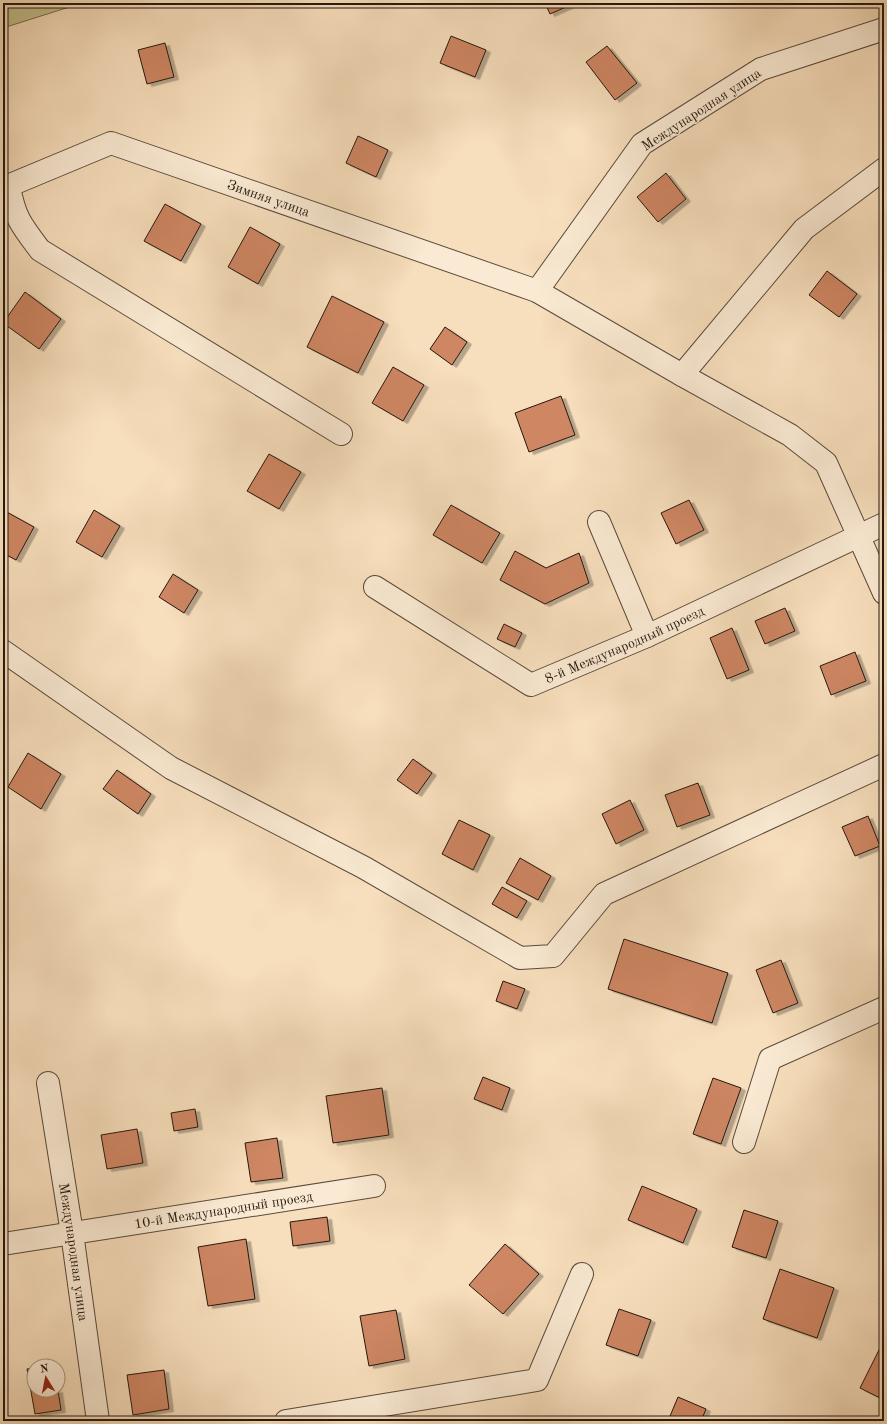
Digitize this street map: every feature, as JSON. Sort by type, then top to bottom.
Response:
[{"type":"street","name":"Международная улица","points":[[536,292],[642,144],[761,69],[884,29]]},
{"type":"street","name":"Зимняя улица","points":[[6,187],[111,143],[536,292],[790,435],[826,463],[884,593]]},
{"type":"street","points":[[682,375],[804,229],[884,169]]},
{"type":"street","points":[[6,187],[19,223],[40,250],[340,434]]},
{"type":"street","points":[[599,522],[647,636]]},
{"type":"street","name":"8-й Международный проезд","points":[[375,586],[530,685],[647,636],[884,524]]},
{"type":"street","points":[[3,651],[171,768],[363,867],[520,958],[553,956],[604,894],[884,765]]},
{"type":"street","points":[[744,1142],[770,1059],[884,1008]]},
{"type":"street","name":"Международная улица","points":[[48,1083],[72,1233],[98,1421]]},
{"type":"street","name":"10-й Международный проезд","points":[[3,1244],[374,1186]]},
{"type":"street","points":[[286,1421],[537,1380],[582,1274]]},
{"type":"shaded area","points":[[3,3],[82,3],[3,28]]},
{"type":"building","points":[[545,3],[575,3],[550,14]]},
{"type":"building","points":[[451,36],[486,50],[475,77],[440,63]]},
{"type":"building","points":[[165,43],[174,77],[147,84],[138,50]]},
{"type":"building","points":[[607,46],[637,83],[615,100],[586,62]]},
{"type":"building","points":[[358,136],[388,150],[376,177],[346,163]]},
{"type":"building","points":[[666,173],[686,199],[658,222],[637,197]]},
{"type":"building","points":[[165,204],[201,224],[181,261],[144,241]]},
{"type":"building","points":[[250,227],[280,244],[258,284],[228,267]]},
{"type":"building","points":[[827,271],[857,294],[839,317],[809,295]]},
{"type":"building","points":[[25,292],[61,319],[39,349],[3,323]]},
{"type":"building","points":[[332,296],[384,322],[358,373],[307,347]]},
{"type":"building","points":[[445,327],[467,342],[452,365],[430,349]]},
{"type":"building","points":[[393,367],[424,385],[403,421],[372,403]]},
{"type":"building","points":[[561,396],[575,435],[529,452],[515,413]]},
{"type":"building","points":[[269,454],[301,472],[279,509],[247,491]]},
{"type":"building","points":[[689,500],[704,530],[676,544],[661,513]]},
{"type":"building","points":[[451,505],[500,533],[482,563],[433,535]]},
{"type":"building","points":[[3,510],[34,527],[16,560],[3,553]]},
{"type":"building","points":[[94,510],[120,526],[102,557],[76,542]]},
{"type":"building","points":[[515,551],[546,568],[579,553],[589,583],[545,604],[500,580]]},
{"type":"building","points":[[173,574],[198,590],[184,613],[159,597]]},
{"type":"building","points":[[785,608],[795,631],[765,644],[755,621]]},
{"type":"building","points":[[504,624],[522,633],[515,647],[497,639]]},
{"type":"building","points":[[732,628],[749,670],[727,679],[710,638]]},
{"type":"building","points":[[855,652],[866,681],[831,695],[820,666]]},
{"type":"building","points":[[28,753],[61,774],[41,809],[8,787]]},
{"type":"building","points":[[413,759],[432,773],[417,794],[397,780]]},
{"type":"building","points":[[117,770],[151,794],[138,814],[103,789]]},
{"type":"building","points":[[698,783],[710,815],[677,827],[665,795]]},
{"type":"building","points":[[630,800],[644,830],[616,844],[602,814]]},
{"type":"building","points":[[868,816],[880,846],[855,856],[842,827]]},
{"type":"building","points":[[459,820],[490,835],[473,870],[442,854]]},
{"type":"building","points":[[520,858],[551,876],[538,900],[506,883]]},
{"type":"building","points":[[502,887],[527,901],[517,918],[492,904]]},
{"type":"building","points":[[624,939],[728,973],[712,1023],[608,989]]},
{"type":"building","points":[[781,960],[798,1003],[773,1013],[756,970]]},
{"type":"building","points":[[503,981],[525,989],[517,1009],[496,1001]]},
{"type":"building","points":[[483,1077],[510,1088],[502,1110],[474,1099]]},
{"type":"building","points":[[713,1078],[741,1088],[721,1144],[693,1134]]},
{"type":"building","points":[[382,1088],[389,1135],[333,1143],[326,1096]]},
{"type":"building","points":[[195,1109],[198,1127],[174,1131],[171,1113]]},
{"type":"building","points":[[137,1129],[143,1163],[107,1169],[101,1135]]},
{"type":"building","points":[[277,1138],[283,1178],[251,1182],[245,1143]]},
{"type":"building","points":[[642,1186],[697,1209],[683,1243],[628,1220]]},
{"type":"building","points":[[744,1210],[778,1221],[766,1258],[732,1247]]},
{"type":"building","points":[[327,1217],[330,1241],[293,1246],[290,1222]]},
{"type":"building","points":[[246,1239],[255,1299],[208,1306],[198,1247]]},
{"type":"building","points":[[505,1244],[539,1274],[503,1314],[469,1285]]},
{"type":"building","points":[[780,1269],[834,1288],[817,1338],[763,1319]]},
{"type":"building","points":[[884,1287],[884,1302],[879,1299]]},
{"type":"building","points":[[619,1309],[651,1320],[638,1356],[606,1345]]},
{"type":"building","points":[[396,1310],[405,1359],[369,1366],[360,1316]]},
{"type":"building","points":[[880,1348],[884,1350],[884,1400],[860,1388]]},
{"type":"building","points":[[164,1370],[169,1409],[133,1415],[127,1375]]},
{"type":"building","points":[[678,1397],[706,1409],[701,1421],[668,1421]]},
{"type":"building","points":[[32,1398],[59,1398],[61,1410],[35,1414]]}]
